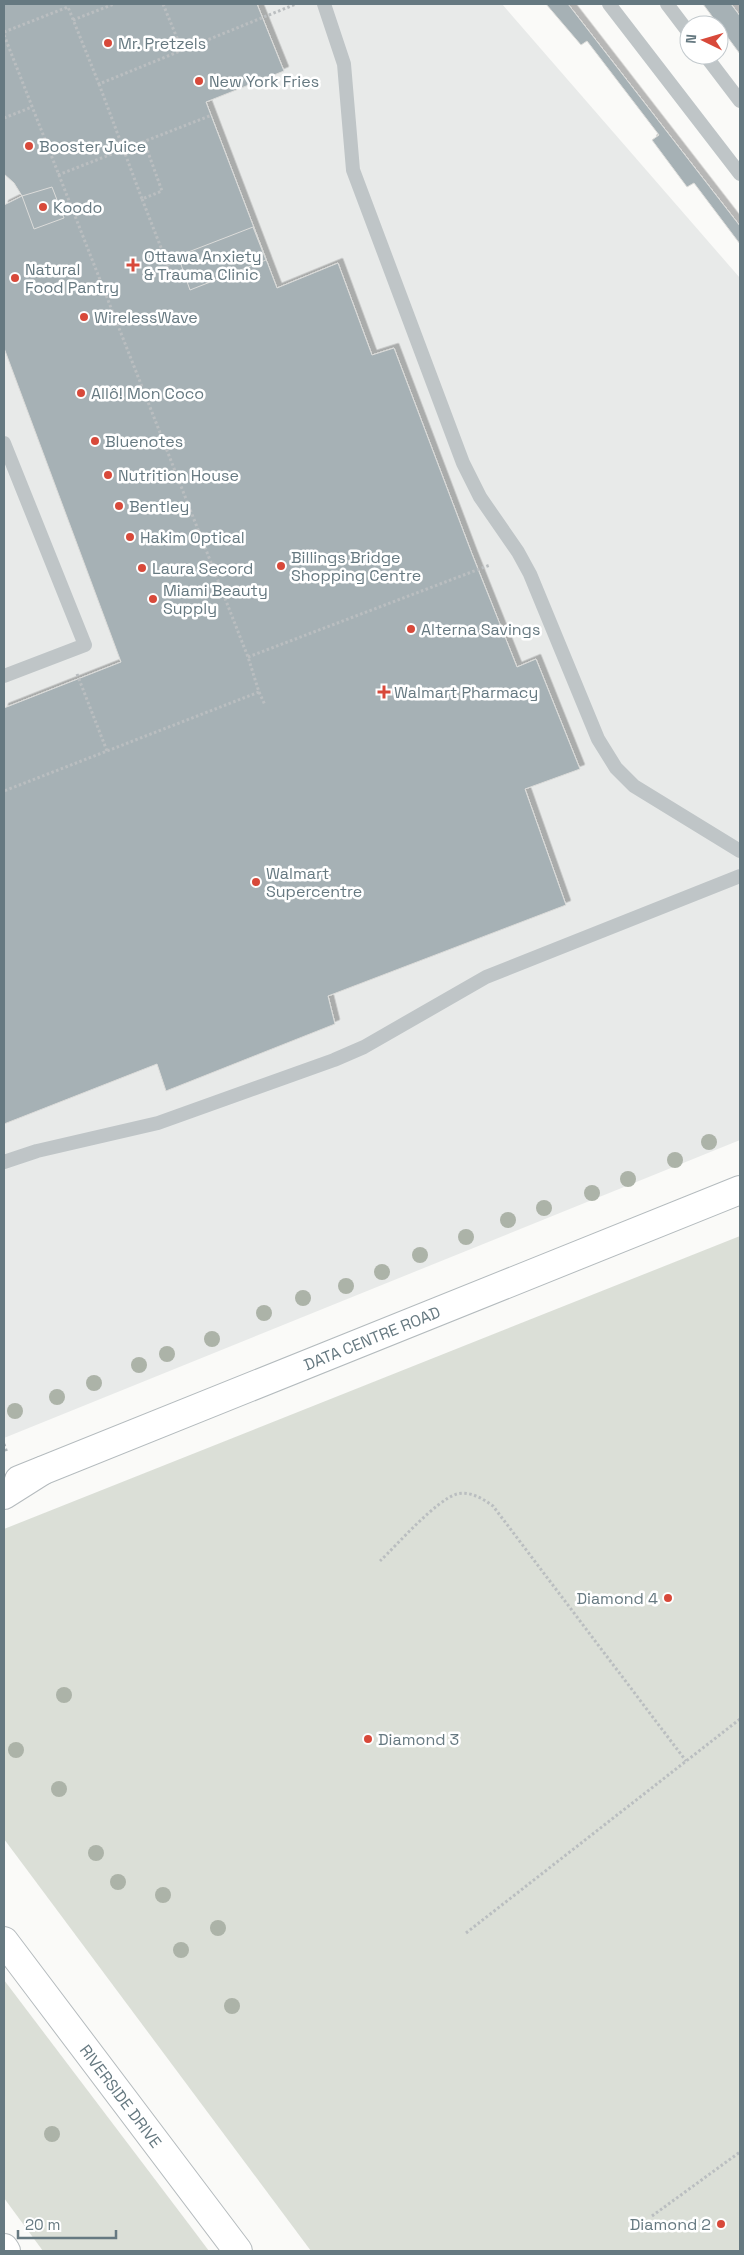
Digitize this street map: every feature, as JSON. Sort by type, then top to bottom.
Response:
[{"type":"main road","name":"DATA CENTRE ROAD","points":[[4,1486],[740,1190]]},
{"type":"main road","points":[[4,1480],[42,1471]]},
{"type":"main road","points":[[4,1495],[42,1471]]},
{"type":"main road","name":"RIVERSIDE DRIVE","points":[[4,1941],[238,2251]]},
{"type":"lane","points":[[324,4],[344,64],[353,170],[463,463],[480,497],[518,552],[530,574],[598,739],[616,768],[634,786],[740,852]]},
{"type":"lane","points":[[609,4],[740,174]]},
{"type":"lane","points":[[667,4],[679,20]]},
{"type":"lane","points":[[713,65],[740,101]]},
{"type":"lane","points":[[4,444],[84,646],[4,676]]},
{"type":"lane","points":[[4,1162],[37,1151],[158,1123],[334,1060],[364,1048],[486,977],[740,876]]},
{"type":"path","points":[[73,20],[114,4]]},
{"type":"path","points":[[163,4],[182,50]]},
{"type":"path","points":[[99,84],[296,4]]},
{"type":"path","points":[[174,281],[68,8],[4,33],[248,657],[265,705]]},
{"type":"path","points":[[4,118],[32,107]]},
{"type":"path","points":[[58,175],[212,115]]},
{"type":"path","points":[[142,199],[162,190],[144,141]]},
{"type":"path","points":[[248,657],[490,565]]},
{"type":"path","points":[[77,674],[107,751]]},
{"type":"path","points":[[4,791],[259,692]]},
{"type":"path","points":[[380,1561],[442,1502],[456,1494],[481,1497],[493,1506],[686,1761]]},
{"type":"path","points":[[466,1933],[740,1719]]},
{"type":"path","points":[[652,2216],[740,2152]]},
{"type":"shaded area","name":"Billings Bridge Shopping Centre","points":[[4,4],[502,4],[740,278],[740,1140],[4,1438]]},
{"type":"shaded area","points":[[740,1236],[740,2251],[311,2251],[4,1839],[4,1529]]},
{"type":"shaded area","points":[[4,1980],[209,2251],[43,2251],[4,2198]]},
{"type":"building","name":"Billings Bridge Shopping Centre","points":[[4,4],[257,4],[284,71],[206,102],[277,288],[338,263],[372,355],[394,348],[517,667],[536,659],[580,769],[525,789],[566,905],[328,996],[335,1024],[166,1091],[157,1064],[4,1124],[4,708],[121,662],[4,348],[4,205],[22,196],[14,183],[4,174]]},
{"type":"building","points":[[546,4],[568,4],[740,226],[740,244],[694,183],[687,187],[652,140],[659,135],[587,41],[581,45]]},
{"type":"building","points":[[703,4],[731,4],[740,16],[740,54],[729,39],[729,15],[711,15]]},
{"type":"building","name":"Koodo","points":[[52,187],[64,218],[34,229],[22,196]]},
{"type":"building","points":[[253,227],[266,260],[190,290],[178,256]]},
{"type":"place","name":"Mr. Pretzels","points":[[108,43]]},
{"type":"place","name":"New York Fries","points":[[199,81]]},
{"type":"place","name":"Booster Juice","points":[[29,146]]},
{"type":"place","name":"Koodo","points":[[43,207]]},
{"type":"place","name":"Ottawa Anxiety & Trauma Clinic","points":[[133,265]]},
{"type":"place","name":"Natural Food Pantry","points":[[15,278]]},
{"type":"place","name":"WirelessWave","points":[[84,317]]},
{"type":"place","name":"Allô! Mon Coco","points":[[81,393]]},
{"type":"place","name":"Bluenotes","points":[[95,441]]},
{"type":"place","name":"Nutrition House","points":[[108,475]]},
{"type":"place","name":"Bentley","points":[[119,506]]},
{"type":"place","name":"Hakim Optical","points":[[130,537]]},
{"type":"place","name":"Billings Bridge Shopping Centre","points":[[281,566]]},
{"type":"place","name":"Laura Secord","points":[[142,568]]},
{"type":"place","name":"Miami Beauty Supply","points":[[153,599]]},
{"type":"place","name":"Alterna Savings","points":[[411,629]]},
{"type":"place","name":"Walmart Pharmacy","points":[[384,692]]},
{"type":"place","name":"Walmart Supercentre","points":[[256,882]]},
{"type":"place","name":"Diamond 4","points":[[668,1598]]},
{"type":"place","name":"Diamond 3","points":[[368,1739]]},
{"type":"place","name":"Diamond 2","points":[[721,2224]]}]
